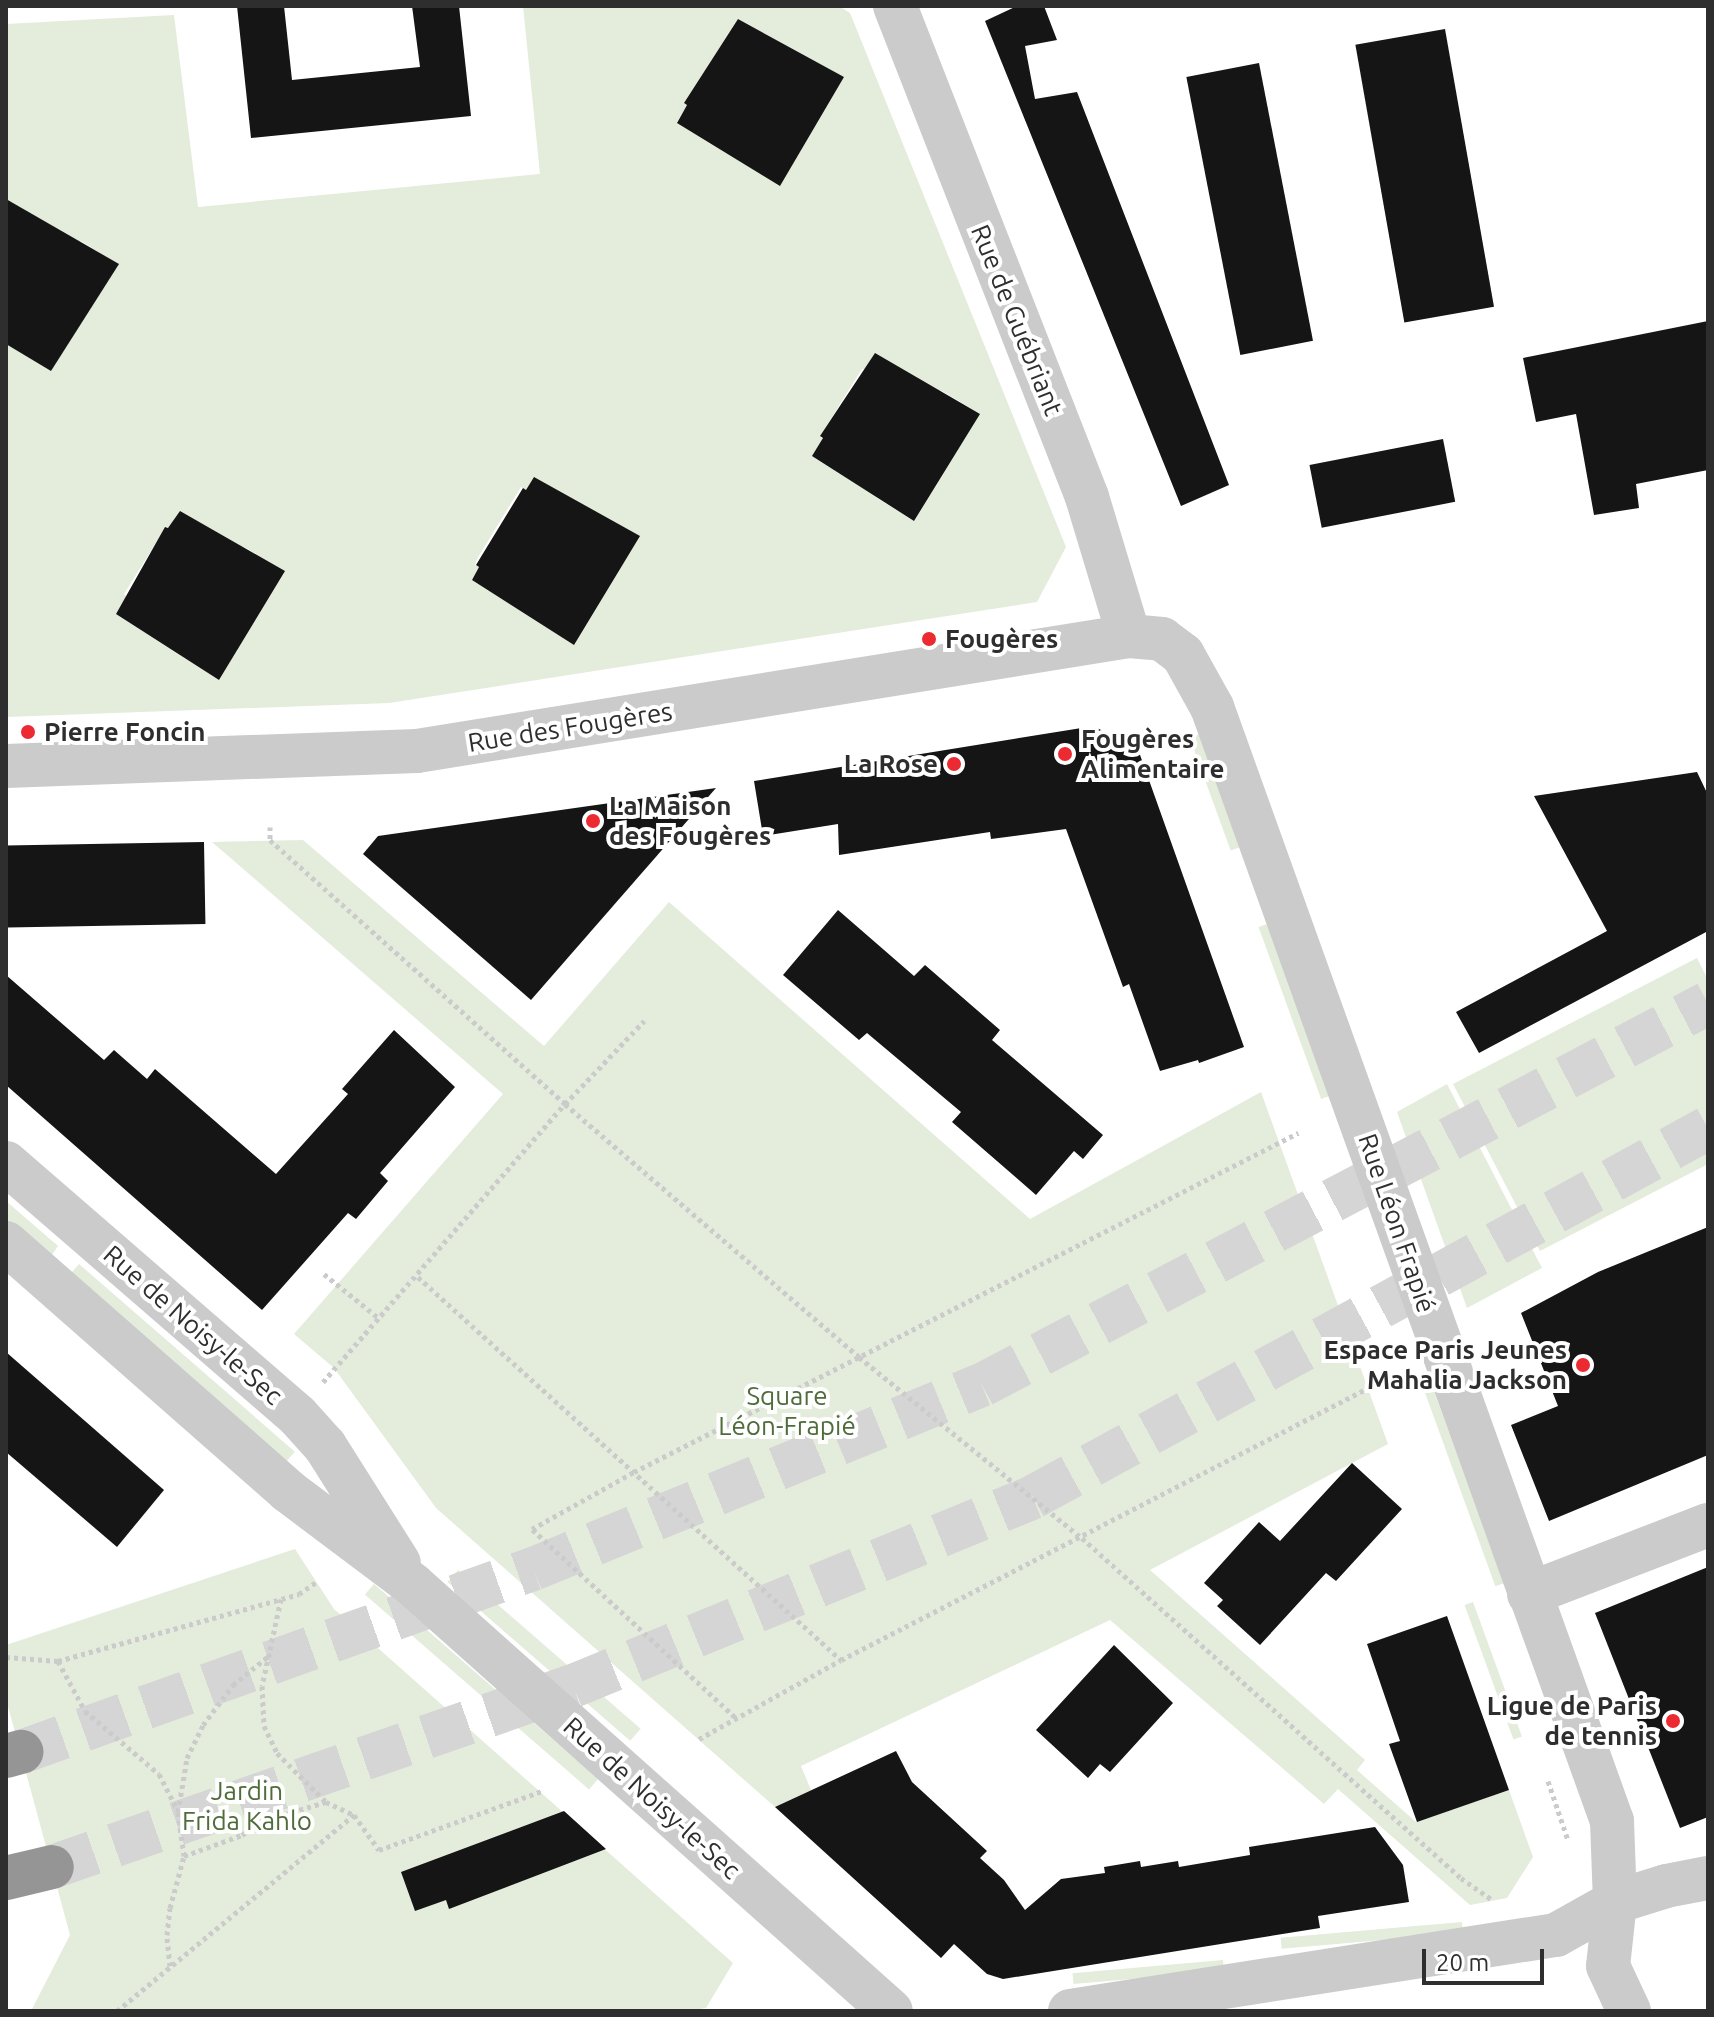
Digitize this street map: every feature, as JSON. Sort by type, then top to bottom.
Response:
[{"type":"highway","points":[[6,1878],[52,1867]]},
{"type":"street","name":"Rue de Guébriant","points":[[895,6],[1087,497],[1129,636]]},
{"type":"street","name":"Rue des Fougères","points":[[6,766],[417,751],[1129,636]]},
{"type":"street","name":"Rue Léon Frapié","points":[[1129,636],[1162,639],[1183,655],[1212,707],[1612,1821],[1615,1902],[1608,1966],[1629,2011]]},
{"type":"street","name":"Rue de Noisy-le-Sec","points":[[6,1163],[297,1415],[325,1446],[413,1585]]},
{"type":"street","name":"Rue de Noisy-le-Sec","points":[[6,1243],[288,1491],[413,1585],[891,2011]]},
{"type":"street","points":[[1529,1594],[1708,1525]]},
{"type":"street","points":[[1070,2011],[1556,1935],[1615,1902],[1666,1886],[1708,1878]]},
{"type":"path","points":[[270,827],[270,840],[565,1104],[859,1357],[1082,1538],[1461,1878],[1500,1906]]},
{"type":"path","points":[[322,1383],[418,1277],[565,1104],[644,1021]]},
{"type":"path","points":[[735,1717],[532,1529],[634,1472],[1298,1133]]},
{"type":"path","points":[[324,1274],[380,1319]]},
{"type":"path","points":[[418,1277],[841,1660]]},
{"type":"path","points":[[699,1739],[841,1660],[1368,1388]]},
{"type":"path","points":[[6,1657],[58,1661],[299,1594],[316,1582]]},
{"type":"path","points":[[281,1599],[262,1686],[264,1726],[277,1753],[326,1802],[354,1815],[379,1850],[542,1791]]},
{"type":"path","points":[[170,1966],[167,1935],[170,1908],[184,1856],[178,1812],[187,1758],[203,1725],[233,1685],[271,1653]]},
{"type":"path","points":[[58,1661],[85,1711],[159,1774],[178,1812]]},
{"type":"path","points":[[184,1856],[242,1835],[261,1821],[326,1802]]},
{"type":"path","points":[[117,2011],[354,1815]]},
{"type":"green space","points":[[523,6],[839,6],[850,13],[1066,547],[1037,602],[389,703],[6,717],[6,340],[51,371],[118,264],[81,241],[78,243],[6,213],[6,24],[174,15],[198,207],[540,174]],"holes":[[[738,19],[844,77],[780,185],[677,122],[687,105],[684,103]],[[862,369],[942,391],[980,414],[914,521],[877,498],[820,436]],[[534,478],[639,536],[574,644],[472,580],[479,567],[475,565],[477,559],[521,487],[526,490]],[[166,527],[246,548],[284,571],[219,680],[116,614],[127,597],[124,594]]]},
{"type":"green space","points":[[1200,734],[1241,847],[1231,851],[1190,738]]},
{"type":"green space","name":"Square Léon-Frapié","points":[[303,840],[544,1046],[669,902],[1030,1219],[1261,1092],[1388,1444],[1150,1570],[1365,1760],[1357,1770],[1416,1822],[1509,1790],[1533,1857],[1507,1898],[1470,1905],[1338,1789],[1324,1804],[1110,1620],[801,1766],[811,1790],[775,1807],[436,1508],[334,1368],[294,1334],[503,1094],[212,842]]},
{"type":"green space","points":[[1267,924],[1330,1096],[1321,1099],[1259,927]]},
{"type":"green space","points":[[1697,958],[1708,980],[1708,1164],[1540,1251],[1453,1084]]},
{"type":"green space","points":[[1447,1084],[1542,1268],[1467,1308],[1397,1112]]},
{"type":"green space","points":[[6,1201],[58,1246],[47,1262],[6,1226]]},
{"type":"green space","points":[[79,1264],[295,1452],[282,1466],[67,1278]]},
{"type":"green space","points":[[1431,1383],[1504,1583],[1495,1586],[1423,1386]]},
{"type":"green space","name":"Jardin Frida Kahlo","points":[[295,1549],[334,1609],[733,1963],[706,2008],[687,2011],[31,2011],[70,1935],[6,1699],[6,1645]]},
{"type":"green space","points":[[458,1570],[641,1729],[630,1741],[448,1582]]},
{"type":"green space","points":[[374,1584],[598,1779],[589,1789],[365,1595]]},
{"type":"green space","points":[[1473,1602],[1522,1736],[1513,1739],[1465,1605]]},
{"type":"green space","points":[[1462,1922],[1463,1933],[1282,1949],[1281,1938]]},
{"type":"green space","points":[[1223,1960],[1224,1971],[1074,1984],[1073,1973]]},
{"type":"building","points":[[237,6],[284,6],[292,80],[420,67],[412,6],[459,6],[471,116],[251,138]]},
{"type":"building","points":[[1017,6],[1044,6],[1057,40],[1025,46],[1035,99],[1077,92],[1229,485],[1181,506],[985,21]]},
{"type":"building","points":[[738,19],[844,77],[780,186],[677,123],[687,105],[684,103]]},
{"type":"building","points":[[1445,29],[1494,307],[1404,323],[1355,45]]},
{"type":"building","points":[[1259,63],[1313,341],[1240,355],[1186,77]]},
{"type":"building","points":[[6,199],[119,264],[51,371],[6,344]]},
{"type":"building","points":[[1708,321],[1708,470],[1636,484],[1639,508],[1594,515],[1576,414],[1536,422],[1523,358]]},
{"type":"building","points":[[875,353],[980,414],[914,521],[812,456],[823,438],[820,436]]},
{"type":"building","points":[[1443,439],[1455,502],[1322,528],[1309,465]]},
{"type":"building","points":[[534,477],[640,536],[574,645],[472,580],[479,567],[476,565],[523,488],[526,490]]},
{"type":"building","points":[[180,511],[285,571],[219,680],[116,614],[165,527],[168,528]]},
{"type":"building","points":[[1094,726],[1139,752],[1244,1047],[1199,1063],[1198,1060],[1160,1071],[1129,984],[1123,987],[1066,829],[991,839],[990,832],[839,855],[838,824],[763,836],[754,781]]},
{"type":"building","points":[[1697,772],[1708,795],[1708,931],[1479,1053],[1456,1012],[1607,931],[1534,796]]},
{"type":"building","points":[[716,788],[531,1000],[363,854],[378,836]]},
{"type":"building","points":[[204,842],[205,924],[7,927],[6,845]]},
{"type":"building","points":[[838,910],[914,976],[925,965],[1000,1030],[992,1040],[1103,1135],[1083,1159],[1074,1151],[1036,1195],[952,1122],[961,1112],[867,1033],[859,1040],[783,975]]},
{"type":"building","points":[[6,975],[104,1060],[114,1050],[147,1079],[155,1069],[276,1174],[348,1094],[342,1089],[394,1030],[455,1087],[380,1173],[388,1181],[356,1219],[348,1213],[262,1310],[6,1085]]},
{"type":"building","points":[[1708,1227],[1708,1455],[1549,1521],[1511,1425],[1558,1406],[1521,1313],[1598,1272]]},
{"type":"building","points":[[6,1352],[164,1490],[117,1547],[6,1452]]},
{"type":"building","points":[[1352,1463],[1402,1509],[1336,1581],[1326,1573],[1260,1645],[1217,1606],[1223,1600],[1204,1583],[1259,1522],[1280,1541]]},
{"type":"building","name":"Ligue de Paris de tennis","points":[[1708,1567],[1708,1817],[1680,1828],[1595,1613]]},
{"type":"building","points":[[1447,1616],[1509,1790],[1417,1822],[1389,1744],[1400,1741],[1367,1644]]},
{"type":"building","points":[[1114,1645],[1173,1703],[1110,1772],[1100,1764],[1088,1778],[1036,1730]]},
{"type":"building","points":[[896,1751],[912,1782],[987,1851],[980,1858],[1004,1880],[1025,1910],[1061,1879],[1105,1873],[1104,1867],[1140,1861],[1141,1867],[1178,1861],[1179,1867],[1250,1855],[1249,1847],[1375,1827],[1403,1865],[1409,1902],[1318,1916],[1320,1928],[1003,1979],[987,1974],[954,1944],[941,1958],[775,1807]]},
{"type":"building","points":[[564,1811],[606,1849],[449,1909],[446,1900],[415,1911],[401,1872]]},
{"type":"tunnel","points":[[21,1752],[533,1569],[982,1385],[1708,1003]]},
{"type":"tunnel","points":[[52,1867],[573,1686],[1033,1497],[1708,1128]]},
{"type":"place","name":"Fougères","points":[[929,639]]},
{"type":"place","name":"Pierre Foncin","points":[[28,732]]},
{"type":"place","name":"Fougères Alimentaire","points":[[1065,754]]},
{"type":"place","name":"La Rose","points":[[954,764]]},
{"type":"place","name":"La Maison des Fougères","points":[[593,821]]},
{"type":"place","name":"Espace Paris Jeunes Mahalia Jackson","points":[[1583,1365]]},
{"type":"place","name":"Ligue de Paris de tennis","points":[[1673,1721]]}]
